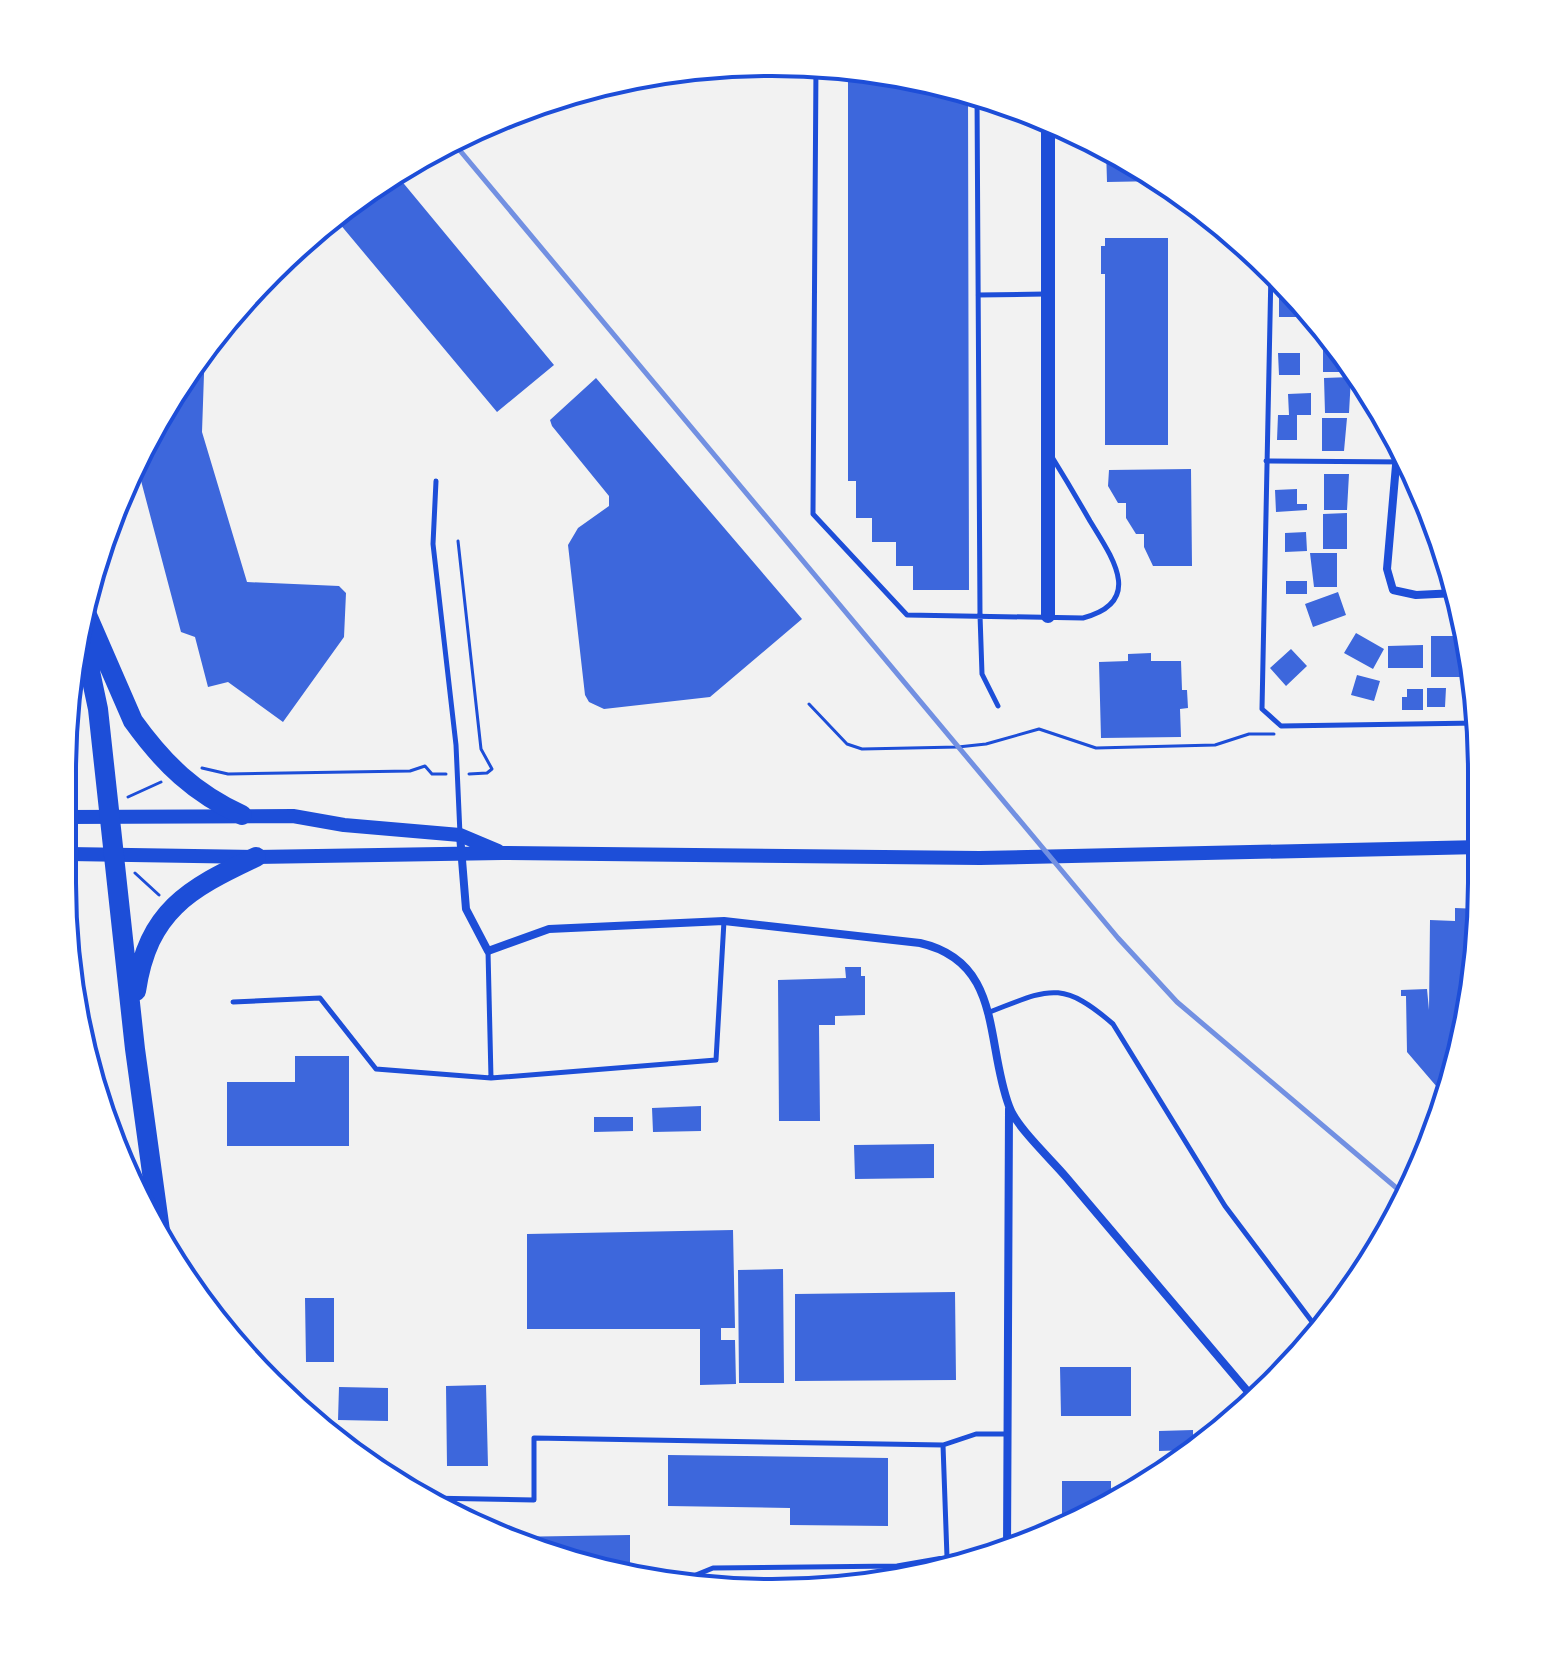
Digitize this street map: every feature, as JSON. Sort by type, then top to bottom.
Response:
[{"type":"highway","points":[[92,626],[133,721],[177,775],[242,815]]},
{"type":"highway","points":[[86,654],[98,709],[132,1019],[157,1208]]},
{"type":"highway","points":[[132,1019],[139,969],[152,934],[197,885],[256,857]]},
{"type":"main road","points":[[1048,134],[1048,616]]},
{"type":"main road","points":[[76,817],[293,816],[344,825],[460,835],[502,853]]},
{"type":"main road","points":[[76,854],[256,857],[502,853],[980,858],[1468,847]]},
{"type":"street","points":[[1401,475],[1387,569],[1393,590],[1416,595],[1444,594]]},
{"type":"street","points":[[460,835],[466,909],[488,951],[549,929],[724,921],[942,948],[962,961],[977,979],[1009,1109],[1006,1538]]},
{"type":"street","points":[[1009,1109],[1247,1391]]},
{"type":"lane","points":[[816,77],[813,514],[907,615],[1083,618],[1101,614],[1113,604],[1119,579],[1107,550],[1047,449]]},
{"type":"lane","points":[[977,107],[982,674],[998,706]]},
{"type":"lane","points":[[1271,287],[1262,709],[1281,726],[1467,723]]},
{"type":"lane","points":[[978,295],[1048,294]]},
{"type":"lane","points":[[1266,461],[1395,462]]},
{"type":"lane","points":[[436,481],[433,544],[459,774],[460,835]]},
{"type":"lane","points":[[233,1002],[320,998],[376,1069],[491,1078],[716,1060],[724,921]]},
{"type":"lane","points":[[488,951],[491,1078]]},
{"type":"lane","points":[[987,1013],[1038,993],[1063,991],[1091,1005],[1113,1024],[1225,1206],[1312,1322]]},
{"type":"lane","points":[[448,1498],[534,1500],[534,1438],[943,1445],[976,1434],[1006,1434]]},
{"type":"lane","points":[[943,1445],[947,1556]]},
{"type":"lane","points":[[697,1575],[713,1568],[897,1566],[936,1559]]},
{"type":"path","points":[[128,797],[177,775],[186,761],[228,774],[410,771],[425,766],[432,774],[487,773],[492,769],[481,749],[458,541]]},
{"type":"path","points":[[809,704],[847,744],[862,749],[972,746],[1039,729],[1096,748],[1215,745],[1249,734],[1280,734]]},
{"type":"building","points":[[848,80],[908,89],[968,105],[969,590],[913,590],[913,566],[896,566],[896,542],[872,542],[872,518],[856,518],[856,481],[848,481]]},
{"type":"building","points":[[1106,162],[1140,181],[1107,182]]},
{"type":"building","points":[[403,182],[554,365],[497,412],[341,226]]},
{"type":"building","points":[[1105,238],[1168,238],[1168,445],[1105,445],[1105,274],[1101,274],[1101,246],[1105,246]]},
{"type":"building","points":[[1279,296],[1279,296],[1298,317],[1279,317]]},
{"type":"building","points":[[1323,347],[1342,372],[1323,372]]},
{"type":"building","points":[[1278,353],[1300,353],[1300,375],[1279,375]]},
{"type":"building","points":[[204,370],[202,432],[247,582],[339,586],[346,593],[344,637],[283,722],[228,682],[208,687],[195,637],[181,632],[141,480],[169,424]]},
{"type":"building","points":[[1345,377],[1351,384],[1349,413],[1325,413],[1324,378]]},
{"type":"building","points":[[596,378],[802,619],[710,697],[604,709],[589,702],[585,695],[568,545],[578,528],[609,506],[609,496],[550,420]]},
{"type":"building","points":[[1311,393],[1311,415],[1297,415],[1297,440],[1277,440],[1278,415],[1289,415],[1288,394]]},
{"type":"building","points":[[1322,418],[1347,418],[1344,451],[1322,451]]},
{"type":"building","points":[[1191,469],[1192,566],[1153,566],[1144,547],[1144,534],[1136,534],[1126,518],[1126,503],[1118,503],[1108,486],[1109,470]]},
{"type":"building","points":[[1324,474],[1349,474],[1347,510],[1324,510]]},
{"type":"building","points":[[1297,489],[1297,504],[1307,504],[1307,510],[1276,512],[1275,490]]},
{"type":"building","points":[[1347,513],[1347,549],[1323,549],[1323,514]]},
{"type":"building","points":[[1306,532],[1307,551],[1285,552],[1285,533]]},
{"type":"building","points":[[1310,553],[1337,553],[1337,587],[1314,587]]},
{"type":"building","points":[[1286,581],[1307,581],[1307,594],[1286,594]]},
{"type":"building","points":[[1338,592],[1346,615],[1313,627],[1305,604]]},
{"type":"building","points":[[1356,633],[1384,649],[1373,669],[1344,653]]},
{"type":"building","points":[[1431,636],[1455,636],[1460,677],[1431,677]]},
{"type":"building","points":[[1423,645],[1423,668],[1388,668],[1388,646]]},
{"type":"building","points":[[1291,649],[1307,666],[1286,686],[1270,668]]},
{"type":"building","points":[[1151,653],[1151,661],[1181,661],[1182,690],[1187,690],[1188,708],[1180,709],[1181,737],[1101,738],[1099,662],[1128,661],[1128,654]]},
{"type":"building","points":[[1357,675],[1380,681],[1374,701],[1351,695]]},
{"type":"building","points":[[1427,688],[1446,688],[1445,707],[1427,707]]},
{"type":"building","points":[[1407,689],[1423,689],[1423,710],[1402,710],[1402,697],[1407,697]]},
{"type":"building","points":[[1455,908],[1467,908],[1455,1019],[1437,1087],[1407,1052],[1406,996],[1401,996],[1401,990],[1427,989],[1429,1010],[1430,920],[1455,921]]},
{"type":"building","points":[[845,967],[861,967],[861,976],[865,976],[865,1015],[835,1016],[835,1025],[819,1025],[820,1121],[779,1121],[778,980],[846,978]]},
{"type":"building","points":[[295,1056],[349,1056],[349,1146],[227,1146],[227,1082],[295,1082]]},
{"type":"building","points":[[701,1106],[701,1131],[653,1132],[652,1108]]},
{"type":"building","points":[[594,1117],[633,1117],[633,1131],[594,1132]]},
{"type":"building","points":[[934,1144],[934,1178],[855,1179],[854,1145]]},
{"type":"building","points":[[733,1230],[735,1328],[721,1328],[721,1340],[735,1340],[736,1384],[700,1385],[700,1329],[527,1329],[527,1234]]},
{"type":"building","points":[[783,1269],[784,1383],[739,1383],[738,1270]]},
{"type":"building","points":[[955,1292],[956,1380],[795,1381],[795,1294]]},
{"type":"building","points":[[305,1298],[334,1298],[334,1362],[306,1362]]},
{"type":"building","points":[[1060,1367],[1131,1367],[1131,1416],[1061,1416]]},
{"type":"building","points":[[486,1385],[488,1466],[447,1466],[446,1386]]},
{"type":"building","points":[[339,1387],[388,1388],[388,1421],[338,1420]]},
{"type":"building","points":[[1193,1430],[1193,1437],[1175,1450],[1159,1451],[1159,1431]]},
{"type":"building","points":[[668,1455],[888,1458],[888,1526],[790,1525],[790,1508],[668,1506]]},
{"type":"building","points":[[1062,1481],[1111,1481],[1111,1491],[1062,1515]]},
{"type":"building","points":[[630,1535],[630,1564],[592,1555],[534,1537]]},
{"type":"railway","points":[[460,150],[1118,938],[1177,1002],[1397,1188]]}]
